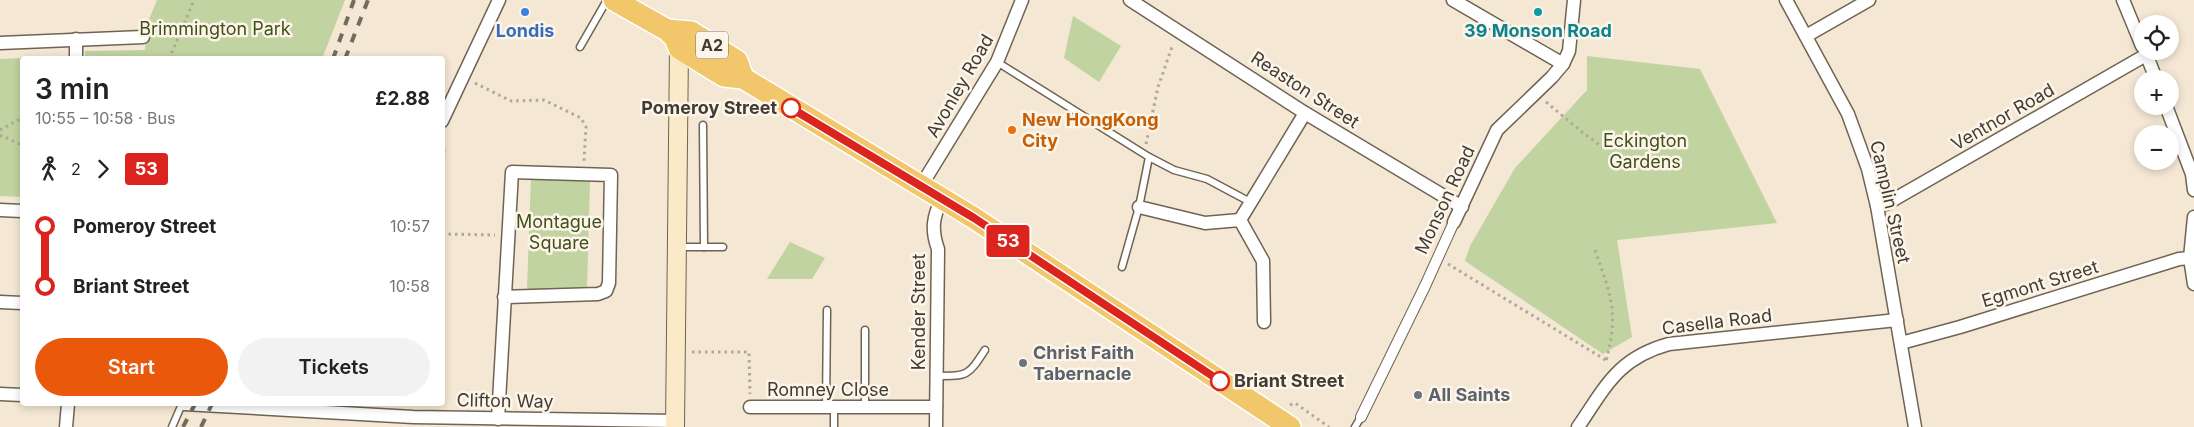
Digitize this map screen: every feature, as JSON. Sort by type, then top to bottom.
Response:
[{"type":"highway","name":"A2","points":[[614,0],[667,30],[675,38],[679,48],[724,76],[742,78],[942,199],[1101,300],[1287,423]]},
{"type":"highway","name":"A2","points":[[667,30],[691,32],[738,61],[742,78]]},
{"type":"main road","points":[[675,424],[675,247],[679,48]]},
{"type":"street","points":[[445,115],[499,0]]},
{"type":"street","name":"Avonley Road","points":[[921,186],[997,62],[1022,0]]},
{"type":"street","name":"Reaston Street","points":[[1130,0],[1146,4],[1180,31],[1305,113],[1462,207]]},
{"type":"street","points":[[1453,0],[1562,64]]},
{"type":"street","name":"Monson Road","points":[[1361,417],[1425,286],[1483,157],[1498,130],[1552,78],[1569,51],[1574,0]]},
{"type":"street","name":"Camplin Street","points":[[1786,0],[1848,114],[1868,169],[1877,206],[1915,427]]},
{"type":"street","points":[[1806,36],[1870,0]]},
{"type":"street","points":[[2122,0],[2134,28]]},
{"type":"street","points":[[0,43],[143,37]]},
{"type":"street","points":[[76,39],[76,56]]},
{"type":"street","name":"Ventnor Road","points":[[1877,206],[1886,204],[2134,57]]},
{"type":"street","points":[[1139,207],[1205,224],[1240,220],[1305,113]]},
{"type":"street","points":[[2170,115],[2193,174],[2194,190]]},
{"type":"street","points":[[498,419],[504,297],[512,172],[611,175],[609,283],[606,291],[598,294],[504,297]]},
{"type":"street","name":"Kender Street","points":[[936,427],[938,249],[934,238],[934,215],[942,199]]},
{"type":"street","points":[[0,210],[20,212]]},
{"type":"street","points":[[2194,217],[2190,258],[2194,284]]},
{"type":"street","points":[[1240,220],[1263,261],[1264,322]]},
{"type":"street","name":"Egmont Street","points":[[1901,343],[1960,327],[2178,259],[2190,258]]},
{"type":"street","points":[[0,302],[20,303]]},
{"type":"street","name":"Casella Road","points":[[1578,427],[1608,382],[1631,360],[1648,350],[1669,344],[1897,320]]},
{"type":"street","points":[[0,394],[20,395]]},
{"type":"street","points":[[66,427],[68,406]]},
{"type":"street","name":"Clifton Way","points":[[242,406],[300,408],[413,422],[498,419],[521,423],[675,424]]},
{"type":"street","name":"Romney Close","points":[[750,407],[936,407]]},
{"type":"lane","points":[[580,47],[607,0]]},
{"type":"lane","points":[[997,62],[1142,154],[1174,170],[1207,179],[1252,203]]},
{"type":"lane","points":[[703,125],[704,247]]},
{"type":"lane","points":[[1122,267],[1139,207],[1149,157]]},
{"type":"lane","points":[[675,247],[723,247]]},
{"type":"lane","points":[[827,310],[830,408],[834,427]]},
{"type":"lane","points":[[865,330],[865,407]]},
{"type":"lane","points":[[937,376],[965,375],[972,370],[984,350]]},
{"type":"lane","points":[[172,427],[182,406]]},
{"type":"lane","name":"Monson Road","points":[[1355,427],[1361,417]]},
{"type":"path","points":[[170,56],[194,0]]},
{"type":"path","points":[[143,37],[145,37],[145,25],[180,34]]},
{"type":"path","points":[[1142,154],[1169,51],[1180,31]]},
{"type":"path","points":[[463,78],[511,101],[544,100],[581,118],[586,127],[584,174]]},
{"type":"path","points":[[1536,93],[1605,149]]},
{"type":"path","points":[[0,130],[20,119]]},
{"type":"path","points":[[0,134],[20,144]]},
{"type":"path","points":[[445,234],[508,236]]},
{"type":"path","points":[[1595,250],[1613,303],[1613,336],[1606,361]]},
{"type":"path","points":[[1437,257],[1620,369]]},
{"type":"path","points":[[698,352],[749,352],[750,407]]},
{"type":"path","points":[[1295,403],[1329,427]]},
{"type":"path","points":[[1287,423],[1309,413]]},
{"type":"green space","name":"Brimmington Park","points":[[157,0],[345,0],[323,56],[85,56],[85,51],[145,50],[146,27]]},
{"type":"green space","points":[[1073,16],[1121,46],[1099,82],[1064,58]]},
{"type":"green space","name":"Eckington Gardens","points":[[1587,56],[1700,69],[1777,223],[1617,240],[1632,337],[1603,354],[1465,261],[1470,246],[1515,168],[1587,90]]},
{"type":"green space","points":[[20,58],[20,197],[0,196],[0,59]]},
{"type":"green space","name":"Montague Square","points":[[531,178],[590,180],[587,290],[527,289]]},
{"type":"green space","points":[[790,242],[825,258],[812,279],[767,279]]},
{"type":"railway","points":[[334,56],[354,0]]},
{"type":"railway","points":[[346,56],[368,0]]},
{"type":"railway","points":[[183,427],[194,406]]},
{"type":"railway","points":[[201,427],[211,406]]},
{"type":"bus line","name":"53","points":[[791,108],[974,218],[1101,300],[1220,381]]},
{"type":"place","name":"Londis","points":[[525,12]]},
{"type":"place","name":"39 Monson Road","points":[[1538,12]]},
{"type":"place","name":"Pomeroy Street","points":[[791,108]]},
{"type":"place","name":"New HongKong City","points":[[1012,130]]},
{"type":"place","name":"Christ Faith Tabernacle","points":[[1023,363]]},
{"type":"place","name":"Briant Street","points":[[1220,381]]},
{"type":"place","name":"All Saints","points":[[1418,395]]}]
